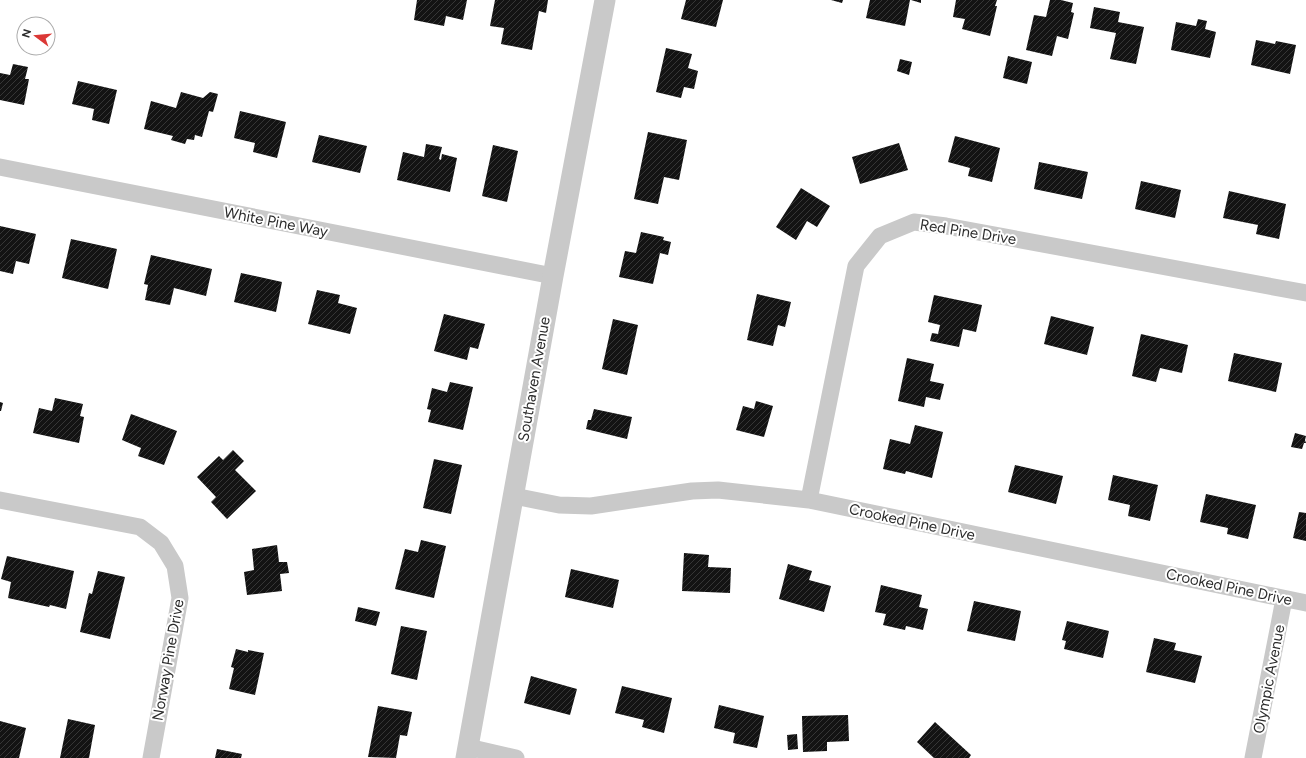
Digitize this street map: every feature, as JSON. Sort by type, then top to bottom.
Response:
[{"type":"street","name":"Southaven Avenue","points":[[466,752],[605,0]]},
{"type":"street","name":"White Pine Way","points":[[0,167],[553,276]]},
{"type":"street","name":"Red Pine Drive","points":[[808,500],[856,266],[880,236],[914,222],[946,226],[1306,293]]},
{"type":"street","name":"Crooked Pine Drive","points":[[514,496],[559,505],[591,506],[627,499],[692,491],[718,490],[808,500],[1306,603]]},
{"type":"street","name":"Norway Pine Drive","points":[[0,500],[140,527],[161,543],[175,566],[180,598],[150,758]]},
{"type":"street","name":"Olympic Avenue","points":[[1253,758],[1284,599]]},
{"type":"street","points":[[466,752],[516,758]]},
{"type":"building","points":[[417,0],[467,0],[463,20],[446,16],[444,26],[414,20]]},
{"type":"building","points":[[495,0],[548,0],[546,13],[539,11],[532,50],[501,44],[504,28],[490,26]]},
{"type":"building","points":[[686,0],[723,0],[716,27],[681,19]]},
{"type":"building","points":[[831,0],[843,0],[842,3]]},
{"type":"building","points":[[870,0],[910,0],[905,26],[866,18]]},
{"type":"building","points":[[911,0],[921,0],[921,3]]},
{"type":"building","points":[[956,0],[997,0],[990,36],[962,29],[965,19],[953,17]]},
{"type":"building","points":[[1050,0],[1061,0],[1073,3],[1071,12],[1074,13],[1068,39],[1057,36],[1052,56],[1026,50],[1034,15],[1046,17]]},
{"type":"building","points":[[1094,7],[1120,12],[1118,22],[1144,27],[1136,64],[1110,59],[1116,33],[1090,28]]},
{"type":"building","points":[[1198,19],[1207,21],[1205,29],[1216,32],[1210,58],[1171,50],[1176,22],[1196,26]]},
{"type":"building","points":[[1256,40],[1275,44],[1276,41],[1296,45],[1290,74],[1251,65]]},
{"type":"building","points":[[666,48],[692,54],[688,68],[698,71],[694,89],[684,87],[681,98],[656,92]]},
{"type":"building","points":[[1008,56],[1032,62],[1027,84],[1003,78]]},
{"type":"building","points":[[900,59],[912,62],[909,75],[897,71]]},
{"type":"building","points":[[13,64],[28,67],[25,79],[29,79],[24,105],[0,100],[0,73],[10,75]]},
{"type":"building","points":[[78,81],[117,90],[109,124],[92,120],[94,109],[72,104]]},
{"type":"building","points":[[181,92],[203,98],[210,92],[218,94],[213,112],[209,111],[202,137],[195,135],[194,140],[187,139],[185,144],[171,140],[173,136],[144,129],[151,101],[176,108]]},
{"type":"building","points":[[240,111],[286,122],[277,158],[253,152],[255,143],[234,138]]},
{"type":"building","points":[[648,132],[687,140],[679,180],[664,177],[658,204],[634,199]]},
{"type":"building","points":[[319,135],[367,146],[360,173],[312,162]]},
{"type":"building","points":[[955,136],[1000,148],[992,182],[968,176],[970,168],[948,162]]},
{"type":"building","points":[[899,143],[908,170],[860,184],[852,157]]},
{"type":"building","points":[[426,144],[442,147],[439,159],[441,160],[442,154],[457,158],[450,192],[397,180],[403,152],[424,157]]},
{"type":"building","points":[[493,145],[518,151],[507,202],[482,196]]},
{"type":"building","points":[[1039,162],[1088,172],[1082,199],[1034,189]]},
{"type":"building","points":[[1141,181],[1181,190],[1175,218],[1135,209]]},
{"type":"building","points":[[801,188],[830,206],[817,227],[807,221],[796,240],[776,227]]},
{"type":"building","points":[[1229,191],[1286,204],[1279,239],[1256,234],[1258,225],[1223,218]]},
{"type":"building","points":[[0,226],[36,234],[29,264],[16,261],[13,274],[0,271]]},
{"type":"building","points":[[641,232],[664,237],[663,240],[671,242],[668,255],[660,253],[653,284],[619,277],[625,251],[636,253]]},
{"type":"building","points":[[71,239],[117,249],[108,289],[62,278]]},
{"type":"building","points":[[151,255],[212,269],[206,296],[174,288],[170,305],[145,300],[148,285],[144,284]]},
{"type":"building","points":[[241,273],[282,282],[276,312],[234,302]]},
{"type":"building","points":[[317,290],[340,295],[338,303],[357,308],[350,334],[308,324]]},
{"type":"building","points":[[757,294],[791,302],[785,327],[778,325],[773,346],[747,340]]},
{"type":"building","points":[[934,295],[982,305],[976,332],[963,329],[959,347],[930,341],[932,333],[938,334],[940,325],[928,322]]},
{"type":"building","points":[[444,314],[485,324],[478,349],[470,347],[467,360],[434,351]]},
{"type":"building","points":[[1051,316],[1094,327],[1087,355],[1044,344]]},
{"type":"building","points":[[613,319],[638,325],[627,375],[602,369]]},
{"type":"building","points":[[1141,334],[1188,345],[1182,373],[1160,368],[1156,382],[1132,376]]},
{"type":"building","points":[[1234,353],[1282,363],[1276,392],[1228,381]]},
{"type":"building","points":[[907,358],[934,364],[930,381],[944,384],[940,400],[926,397],[924,407],[898,401]]},
{"type":"building","points":[[450,382],[473,387],[463,430],[428,422],[431,410],[427,409],[432,388],[447,392]]},
{"type":"building","points":[[55,398],[83,404],[80,416],[84,417],[79,443],[33,433],[39,408],[52,411]]},
{"type":"building","points":[[756,401],[773,406],[764,437],[736,430],[743,406],[754,409]]},
{"type":"building","points":[[0,402],[3,403],[1,411],[0,411]]},
{"type":"building","points":[[594,409],[632,417],[627,439],[586,429],[588,420],[591,420]]},
{"type":"building","points":[[131,414],[177,431],[164,465],[138,456],[141,448],[122,440]]},
{"type":"building","points":[[915,425],[943,432],[932,478],[906,471],[905,474],[883,469],[890,439],[910,444]]},
{"type":"building","points":[[1295,433],[1306,436],[1306,443],[1304,443],[1302,449],[1291,447]]},
{"type":"building","points":[[233,450],[244,461],[235,470],[256,491],[227,519],[211,502],[216,497],[197,477],[219,456],[223,460]]},
{"type":"building","points":[[434,459],[462,465],[451,514],[423,508]]},
{"type":"building","points":[[1015,465],[1063,476],[1056,504],[1008,492]]},
{"type":"building","points":[[1113,475],[1158,485],[1150,521],[1128,516],[1130,505],[1108,500]]},
{"type":"building","points":[[1206,494],[1256,505],[1248,539],[1227,534],[1228,528],[1200,522]]},
{"type":"building","points":[[1299,512],[1306,513],[1306,541],[1293,538]]},
{"type":"building","points":[[421,540],[446,546],[434,598],[395,589],[405,549],[418,552]]},
{"type":"building","points":[[277,545],[279,562],[287,562],[289,573],[280,574],[282,591],[247,595],[244,572],[254,570],[252,549]]},
{"type":"building","points":[[684,553],[709,555],[708,567],[731,568],[730,593],[682,591]]},
{"type":"building","points":[[7,556],[74,571],[66,609],[50,605],[49,607],[8,598],[11,582],[1,579]]},
{"type":"building","points":[[788,564],[812,571],[809,580],[831,586],[824,612],[779,599]]},
{"type":"building","points":[[571,569],[619,580],[613,608],[565,597]]},
{"type":"building","points":[[98,571],[125,577],[110,639],[80,632],[89,593],[92,594]]},
{"type":"building","points":[[881,585],[922,595],[919,607],[928,609],[923,630],[906,626],[905,630],[883,625],[886,614],[875,612]]},
{"type":"building","points":[[974,601],[1021,611],[1015,641],[967,631]]},
{"type":"building","points":[[358,607],[380,612],[376,626],[355,621]]},
{"type":"building","points":[[1067,621],[1109,631],[1103,658],[1064,649],[1066,641],[1062,640]]},
{"type":"building","points":[[401,626],[427,631],[417,680],[391,674]]},
{"type":"building","points":[[1154,638],[1176,643],[1174,650],[1202,656],[1195,683],[1146,672]]},
{"type":"building","points":[[236,649],[248,652],[248,650],[264,653],[255,695],[229,689],[234,668],[231,667]]},
{"type":"building","points":[[531,676],[577,689],[570,715],[524,703]]},
{"type":"building","points":[[622,686],[672,698],[664,733],[642,727],[644,720],[615,713]]},
{"type":"building","points":[[719,705],[764,716],[757,748],[733,743],[735,733],[714,728]]},
{"type":"building","points":[[378,706],[412,712],[407,736],[400,735],[396,758],[368,757]]},
{"type":"building","points":[[848,715],[849,741],[827,742],[827,751],[803,752],[802,716]]},
{"type":"building","points":[[68,719],[95,725],[89,758],[60,758]]},
{"type":"building","points":[[0,721],[26,728],[19,758],[0,758]]},
{"type":"building","points":[[935,722],[971,755],[969,758],[934,758],[917,742]]},
{"type":"building","points":[[797,734],[798,749],[788,750],[787,735]]},
{"type":"building","points":[[217,749],[242,754],[241,758],[215,758]]}]
